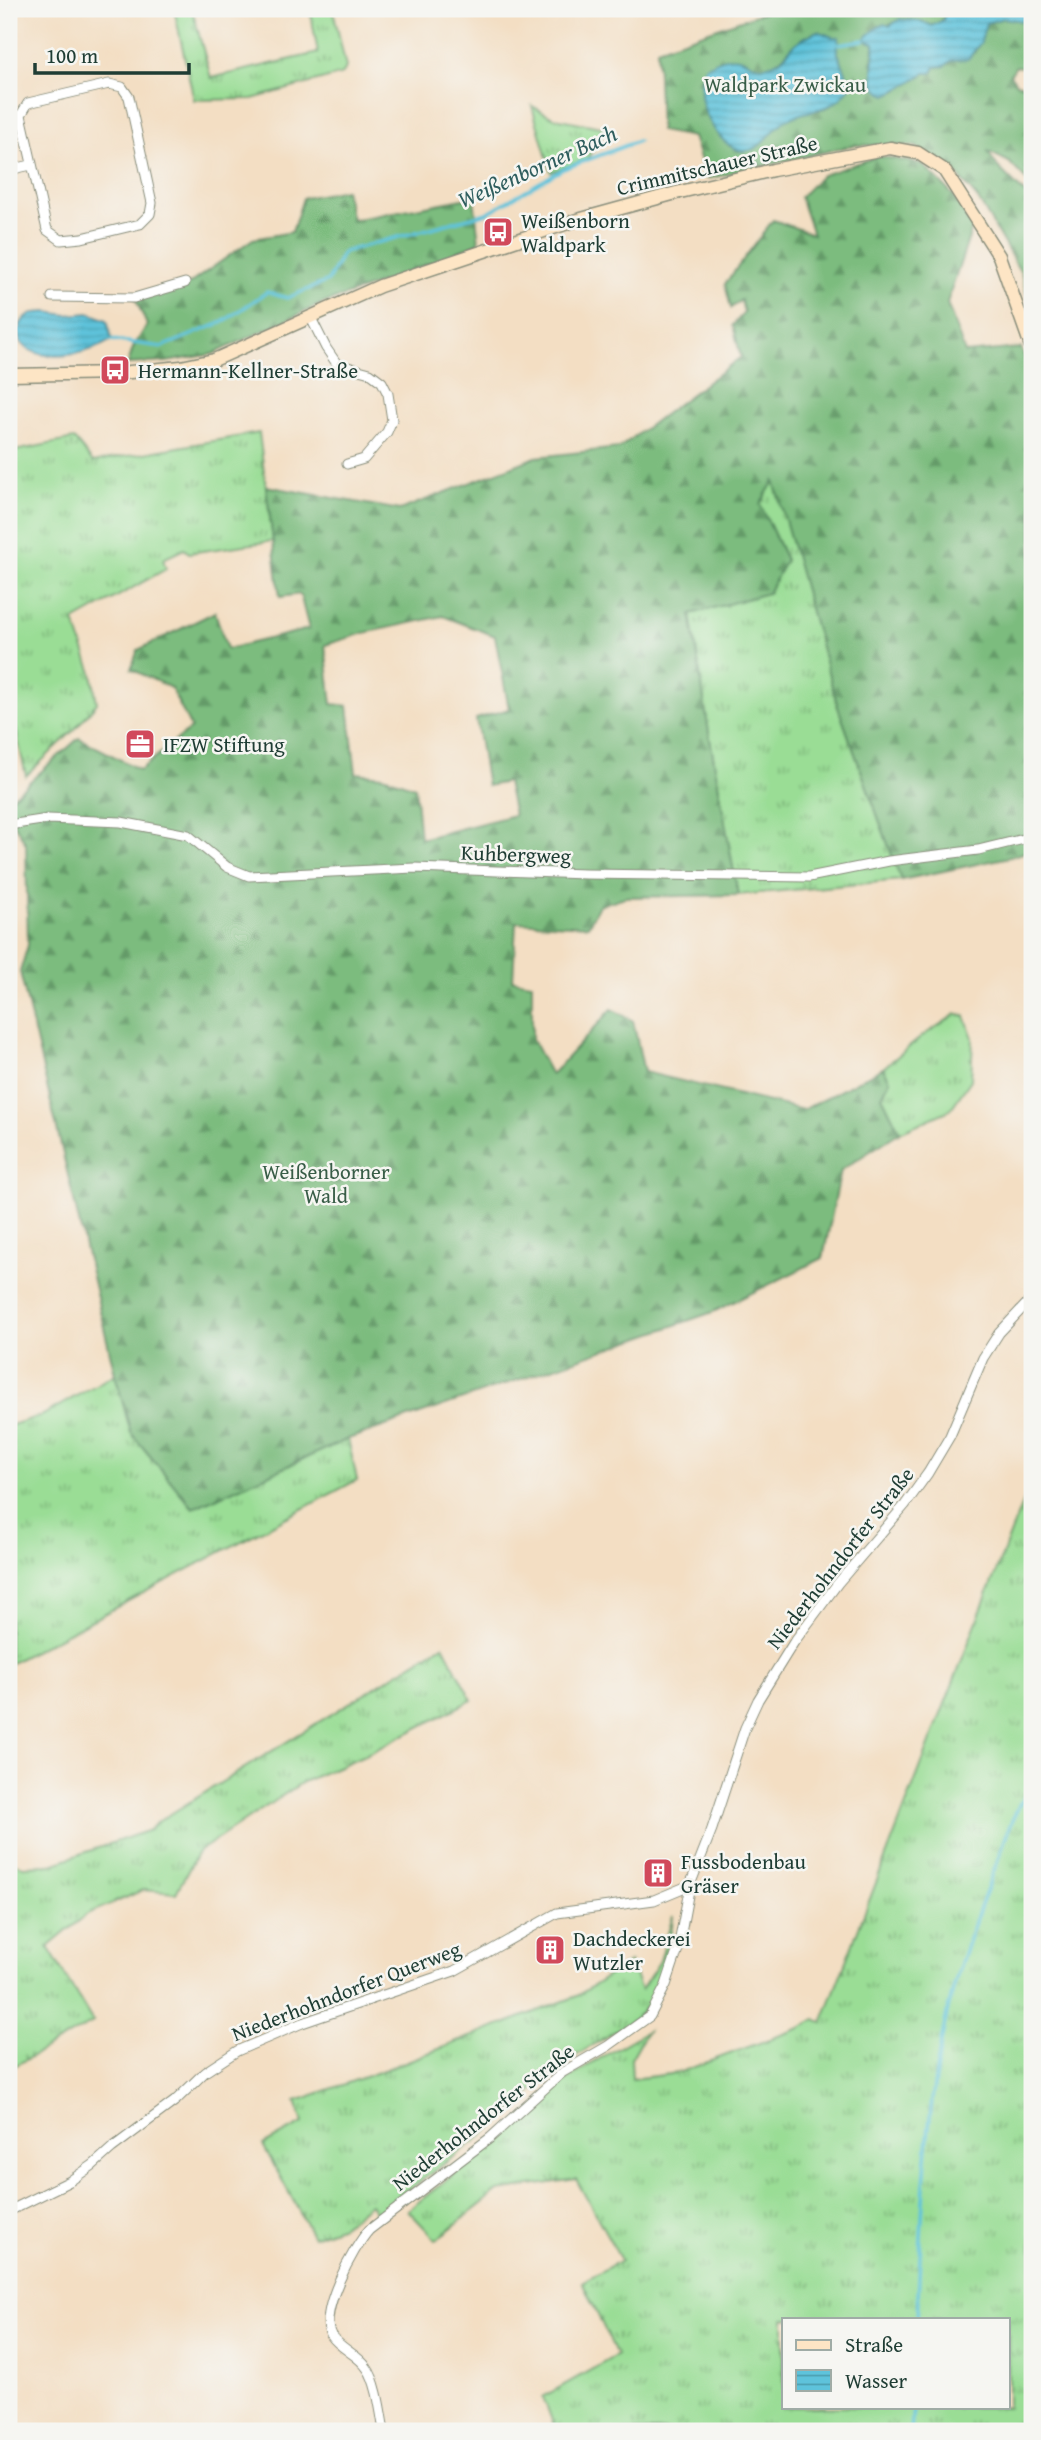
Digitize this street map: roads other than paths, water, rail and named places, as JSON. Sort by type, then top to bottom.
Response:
[{"type":"main road","name":"Crimmitschauer Straße","points":[[9,375],[120,373],[181,368],[214,360],[380,286],[625,206],[773,170],[890,148],[918,153],[944,170],[999,256],[1032,349]]},
{"type":"street","points":[[109,83],[122,87],[129,97],[152,203],[150,214],[140,224],[82,238],[61,240],[47,230],[31,165],[21,115],[28,103],[109,83]]},
{"type":"street","points":[[9,170],[31,165]]},
{"type":"street","points":[[52,297],[134,299],[186,283]]},
{"type":"street","points":[[310,316],[337,364],[370,373],[382,382],[388,394],[392,420],[387,432],[364,459],[347,464]]},
{"type":"street","points":[[9,355],[9,375]]},
{"type":"street","name":"Kuhbergweg","points":[[9,825],[48,819],[121,822],[188,835],[227,867],[249,876],[414,867],[585,874],[808,877],[889,861],[978,850],[1032,837]]},
{"type":"street","name":"Niederhohndorfer Straße","points":[[384,2431],[369,2369],[334,2338],[327,2323],[354,2249],[369,2230],[491,2138],[564,2072],[608,2046],[650,2016],[666,1985],[678,1950],[690,1885],[712,1829],[745,1728],[758,1700],[794,1642],[838,1583],[905,1505],[928,1473],[950,1436],[990,1345],[1032,1298]]},
{"type":"street","name":"Niederhohndorfer Querweg","points":[[9,2211],[70,2181],[93,2165],[175,2101],[205,2072],[237,2051],[302,2023],[454,1970],[558,1913],[654,1900],[690,1885]]},
{"type":"water","points":[[942,9],[1029,9],[1022,21],[1004,18],[986,23],[981,42],[968,59],[952,60],[945,66],[935,67],[932,73],[925,73],[887,95],[880,91],[873,73],[874,43],[864,39],[878,27],[884,24],[890,26],[900,19],[921,21],[932,26],[943,20],[945,13]]},
{"type":"water","points":[[818,31],[839,37],[837,51],[851,85],[844,95],[830,106],[786,120],[756,148],[743,151],[728,145],[717,133],[704,109],[701,85],[705,67],[732,57],[757,65],[773,64],[800,40]]},
{"type":"water","points":[[47,312],[67,315],[90,313],[107,320],[112,340],[71,355],[48,355],[28,349],[19,336],[20,326],[31,314]]},
{"type":"waterway","name":"Weißenborner Bach","points":[[838,44],[864,40]]},
{"type":"waterway","name":"Weißenborner Bach","points":[[112,340],[162,347],[223,322],[267,292],[287,298],[328,281],[343,252],[487,213],[563,169],[638,141]]},
{"type":"waterway","name":"Weißenborner Bach","points":[[9,331],[18,331]]},
{"type":"waterway","points":[[917,2318],[928,2134],[945,2023],[966,1948],[1010,1825],[1020,1803],[1032,1789]]},
{"type":"waterway","points":[[911,2431],[913,2408]]},
{"type":"place","name":"Weißenborn Waldpark","points":[[498,232]]},
{"type":"place","name":"Hermann-Kellner-Straße","points":[[115,370]]},
{"type":"place","name":"IFZW Stiftung","points":[[140,744]]},
{"type":"place","name":"Fussbodenbau Gräser","points":[[658,1873]]},
{"type":"place","name":"Dachdeckerei Wutzler","points":[[550,1950]]},
{"type":"park label","name":"Waldpark Zwickau","points":[[785,84]]},
{"type":"park label","name":"Weißenborner Wald","points":[[326,1183]]}]
